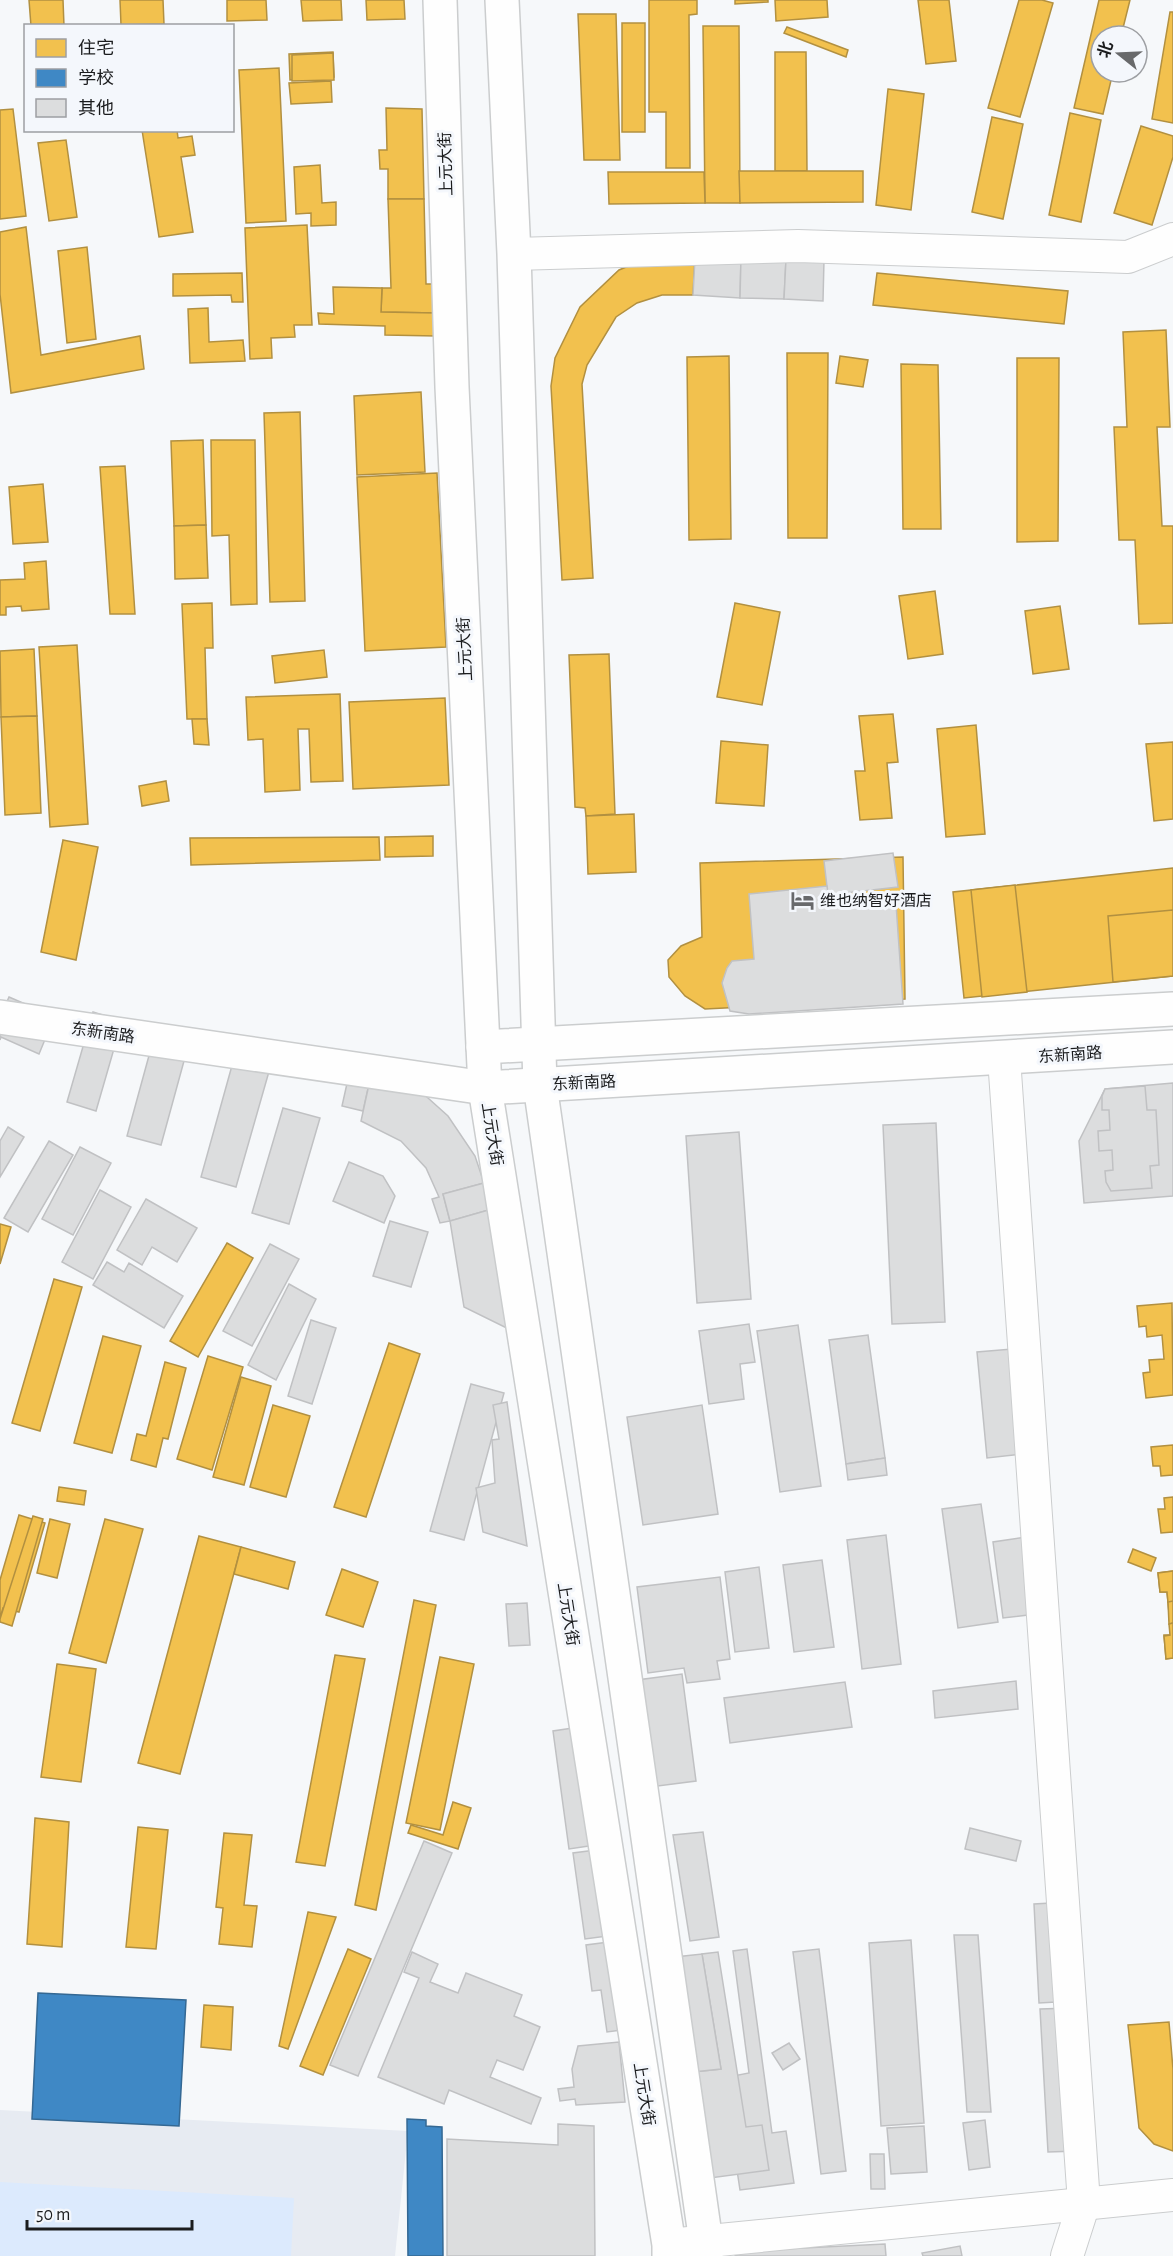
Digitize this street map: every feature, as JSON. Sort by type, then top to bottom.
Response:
[{"type":"main road","name":"上元大街","points":[[440,0],[452,387],[485,1088],[669,2250]]},
{"type":"main road","points":[[502,0],[514,254],[540,1085],[706,2249]]},
{"type":"main road","points":[[483,1047],[1173,1009]]},
{"type":"main road","name":"东新南路","points":[[0,1017],[485,1088],[1173,1047]]},
{"type":"street","points":[[514,254],[798,246],[1128,257],[1173,239]]},
{"type":"street","points":[[1004,1058],[1040,1542],[1084,2203],[1067,2256]]},
{"type":"street","points":[[669,2250],[706,2249],[1084,2203],[1173,2196]]},
{"type":"shaded area","points":[[0,2110],[408,2131],[395,2256],[0,2256]]},
{"type":"shaded area","points":[[0,2182],[294,2198],[291,2256],[0,2256]]},
{"type":"building: 住宅","points":[[29,0],[63,0],[64,24],[31,24]]},
{"type":"building: 住宅","points":[[120,0],[163,0],[164,24],[121,24]]},
{"type":"building: 住宅","points":[[227,0],[266,0],[267,20],[227,21]]},
{"type":"building: 住宅","points":[[301,0],[341,0],[342,20],[303,21]]},
{"type":"building: 住宅","points":[[366,0],[404,0],[405,19],[367,20]]},
{"type":"building: 住宅","points":[[649,0],[697,0],[697,14],[689,15],[690,168],[666,168],[666,112],[649,112]]},
{"type":"building: 住宅","points":[[735,0],[768,0],[768,2],[735,4]]},
{"type":"building: 住宅","points":[[775,0],[827,0],[828,17],[776,21]]},
{"type":"building: 住宅","points":[[918,0],[949,0],[956,61],[926,64]]},
{"type":"building: 住宅","points":[[1019,0],[1042,0],[1053,3],[1020,117],[988,108]]},
{"type":"building: 住宅","points":[[1099,0],[1130,0],[1124,24],[1093,24]]},
{"type":"building: 住宅","points":[[1170,12],[1173,12],[1173,123],[1152,119]]},
{"type":"building: 住宅","points":[[578,14],[616,14],[620,160],[584,160]]},
{"type":"building: 住宅","points":[[622,23],[645,23],[645,132],[622,132]]},
{"type":"building: 住宅","points":[[703,26],[739,26],[740,203],[705,203]]},
{"type":"building: 住宅","points":[[787,27],[848,50],[846,57],[784,33]]},
{"type":"building: 住宅","points":[[1089,43],[1089,84],[1110,84],[1103,114],[1074,108]]},
{"type":"building: 住宅","points":[[333,52],[334,77],[290,80],[289,54]]},
{"type":"building: 住宅","points":[[775,52],[806,52],[807,171],[775,171]]},
{"type":"building: 住宅","points":[[333,53],[334,80],[292,81],[292,55]]},
{"type":"building: 住宅","points":[[279,68],[286,221],[246,223],[239,70]]},
{"type":"building: 住宅","points":[[331,81],[332,102],[291,104],[289,83]]},
{"type":"building: 住宅","points":[[888,89],[924,94],[911,210],[876,205]]},
{"type":"building: 住宅","points":[[386,108],[422,109],[424,199],[388,199],[388,169],[380,169],[379,150],[387,150]]},
{"type":"building: 住宅","points":[[13,109],[26,216],[0,219],[0,110]]},
{"type":"building: 住宅","points":[[1070,113],[1101,120],[1081,222],[1049,215]]},
{"type":"building: 住宅","points":[[992,117],[1023,124],[1003,219],[972,212]]},
{"type":"building: 住宅","points":[[1141,126],[1173,136],[1173,157],[1152,225],[1114,213]]},
{"type":"building: 住宅","points":[[142,132],[177,132],[178,138],[192,136],[195,155],[181,157],[193,232],[159,237]]},
{"type":"building: 住宅","points":[[66,140],[77,217],[49,221],[38,143]]},
{"type":"building: 住宅","points":[[320,165],[322,203],[336,202],[336,225],[311,226],[311,213],[296,214],[294,167]]},
{"type":"building: 住宅","points":[[739,171],[863,171],[863,202],[740,203]]},
{"type":"building: 住宅","points":[[608,172],[704,172],[705,203],[609,204]]},
{"type":"building: 住宅","points":[[388,199],[424,199],[426,284],[437,284],[436,313],[381,312],[382,288],[391,288]]},
{"type":"building: 住宅","points":[[307,225],[312,325],[294,325],[295,337],[271,338],[272,358],[250,359],[245,228]]},
{"type":"building: 住宅","points":[[26,227],[41,355],[140,336],[144,369],[11,393],[0,294],[0,232]]},
{"type":"building: 住宅","points":[[87,247],[96,339],[67,343],[58,251]]},
{"type":"building: 住宅","points":[[695,258],[693,295],[662,295],[637,303],[616,317],[587,365],[582,384],[593,578],[562,580],[551,386],[555,358],[580,307],[619,270],[643,260]]},
{"type":"building: 住宅","points":[[242,273],[243,302],[232,302],[231,295],[173,296],[173,274]]},
{"type":"building: 住宅","points":[[877,273],[1068,291],[1064,324],[873,305]]},
{"type":"building: 住宅","points":[[333,287],[382,288],[381,312],[436,313],[436,336],[385,335],[385,326],[319,324],[318,313],[334,314]]},
{"type":"building: 住宅","points":[[208,308],[209,342],[243,340],[245,361],[190,363],[188,309]]},
{"type":"building: 住宅","points":[[1166,330],[1170,427],[1157,427],[1162,526],[1173,526],[1173,623],[1139,624],[1135,540],[1119,540],[1114,427],[1127,427],[1123,332]]},
{"type":"building: 住宅","points":[[787,353],[828,353],[827,538],[788,538]]},
{"type":"building: 住宅","points":[[729,356],[731,539],[689,540],[687,357]]},
{"type":"building: 住宅","points":[[840,356],[868,360],[863,387],[836,383]]},
{"type":"building: 住宅","points":[[1017,358],[1059,358],[1058,541],[1017,542]]},
{"type":"building: 住宅","points":[[901,364],[938,365],[941,529],[903,529]]},
{"type":"building: 住宅","points":[[421,392],[425,472],[357,475],[354,396]]},
{"type":"building: 住宅","points":[[300,412],[305,601],[270,602],[264,413]]},
{"type":"building: 住宅","points":[[203,440],[206,525],[174,526],[171,441]]},
{"type":"building: 住宅","points":[[211,440],[255,440],[257,604],[231,605],[229,535],[212,536]]},
{"type":"building: 住宅","points":[[125,466],[135,614],[110,614],[100,467]]},
{"type":"building: 住宅","points":[[437,473],[446,647],[365,651],[357,477]]},
{"type":"building: 住宅","points":[[43,484],[48,542],[13,544],[9,487]]},
{"type":"building: 住宅","points":[[206,525],[208,578],[175,579],[174,526]]},
{"type":"building: 住宅","points":[[46,561],[49,609],[22,611],[21,606],[6,607],[6,615],[0,615],[0,580],[25,579],[24,563]]},
{"type":"building: 住宅","points":[[935,591],[943,654],[908,659],[899,596]]},
{"type":"building: 住宅","points":[[212,603],[213,648],[205,648],[207,719],[187,719],[182,604]]},
{"type":"building: 住宅","points":[[735,603],[780,612],[762,705],[717,697]]},
{"type":"building: 住宅","points":[[1060,606],[1069,669],[1033,674],[1025,611]]},
{"type":"building: 住宅","points":[[77,645],[88,824],[50,827],[39,647]]},
{"type":"building: 住宅","points":[[34,649],[37,716],[1,717],[0,651]]},
{"type":"building: 住宅","points":[[324,650],[327,677],[275,683],[272,656]]},
{"type":"building: 住宅","points":[[609,654],[615,814],[586,816],[585,808],[575,807],[569,655]]},
{"type":"building: 住宅","points":[[340,694],[343,781],[311,782],[309,729],[298,729],[300,790],[265,792],[263,739],[248,740],[246,697]]},
{"type":"building: 住宅","points":[[445,698],[449,785],[353,789],[349,702]]},
{"type":"building: 住宅","points":[[893,714],[898,762],[887,763],[892,818],[860,820],[855,771],[865,771],[859,716]]},
{"type":"building: 住宅","points":[[37,716],[41,813],[5,815],[1,717]]},
{"type":"building: 住宅","points":[[192,719],[207,719],[209,745],[194,744]]},
{"type":"building: 住宅","points":[[976,725],[985,834],[946,837],[937,729]]},
{"type":"building: 住宅","points":[[721,741],[768,745],[764,806],[716,803]]},
{"type":"building: 住宅","points":[[1173,742],[1173,819],[1154,821],[1146,744]]},
{"type":"building: 住宅","points":[[166,781],[169,801],[142,806],[139,786]]},
{"type":"building: 住宅","points":[[634,814],[636,872],[588,874],[586,816]]},
{"type":"building: 住宅","points":[[433,836],[433,856],[385,857],[385,837]]},
{"type":"building: 住宅","points":[[379,837],[380,860],[191,865],[190,838]]},
{"type":"building: 住宅","points":[[63,840],[98,847],[76,960],[41,952]]},
{"type":"building: 住宅","name":"维也纳智好酒店","points":[[903,857],[905,999],[705,1009],[685,996],[669,977],[668,960],[681,946],[702,937],[700,863]]},
{"type":"building: 住宅","points":[[1173,868],[1173,976],[964,998],[953,892]]},
{"type":"building: 住宅","points":[[1015,885],[1027,992],[982,997],[971,890]]},
{"type":"building: 住宅","points":[[1173,910],[1173,976],[1113,982],[1108,916]]},
{"type":"building: 住宅","points":[[0,1224],[11,1227],[0,1264]]},
{"type":"building: 住宅","points":[[227,1243],[253,1258],[198,1357],[170,1341]]},
{"type":"building: 住宅","points":[[54,1279],[82,1287],[40,1431],[12,1423]]},
{"type":"building: 住宅","points":[[1172,1303],[1173,1395],[1146,1398],[1143,1373],[1150,1372],[1149,1360],[1164,1359],[1162,1335],[1147,1337],[1146,1326],[1139,1327],[1137,1306]]},
{"type":"building: 住宅","points":[[103,1336],[141,1346],[112,1453],[74,1443]]},
{"type":"building: 住宅","points":[[389,1343],[420,1354],[366,1517],[334,1507]]},
{"type":"building: 住宅","points":[[208,1356],[243,1367],[212,1470],[177,1459]]},
{"type":"building: 住宅","points":[[165,1362],[186,1368],[168,1439],[163,1438],[156,1467],[131,1460],[137,1434],[146,1436]]},
{"type":"building: 住宅","points":[[241,1377],[271,1386],[244,1485],[213,1477]]},
{"type":"building: 住宅","points":[[273,1405],[310,1416],[286,1497],[250,1487]]},
{"type":"building: 住宅","points":[[1173,1445],[1173,1475],[1161,1476],[1160,1466],[1153,1466],[1151,1447]]},
{"type":"building: 住宅","points":[[59,1487],[86,1491],[84,1505],[57,1501]]},
{"type":"building: 住宅","points":[[1173,1497],[1173,1532],[1161,1533],[1158,1509],[1165,1509],[1164,1498]]},
{"type":"building: 住宅","points":[[19,1515],[45,1523],[19,1612],[3,1608],[0,1618],[0,1580]]},
{"type":"building: 住宅","points":[[33,1516],[43,1519],[12,1626],[0,1622],[0,1619]]},
{"type":"building: 住宅","points":[[50,1519],[70,1524],[57,1578],[37,1573]]},
{"type":"building: 住宅","points":[[105,1519],[143,1529],[106,1663],[69,1653]]},
{"type":"building: 住宅","points":[[199,1536],[241,1547],[180,1774],[138,1763]]},
{"type":"building: 住宅","points":[[241,1547],[295,1562],[288,1589],[234,1574]]},
{"type":"building: 住宅","points":[[1133,1549],[1156,1558],[1151,1571],[1128,1562]]},
{"type":"building: 住宅","points":[[342,1569],[378,1582],[363,1627],[326,1615]]},
{"type":"building: 住宅","points":[[1173,1571],[1173,1601],[1168,1602],[1167,1592],[1160,1592],[1158,1573]]},
{"type":"building: 住宅","points":[[1173,1571],[1173,1658],[1166,1659],[1164,1635],[1171,1635],[1167,1592],[1160,1592],[1158,1573]]},
{"type":"building: 住宅","points":[[414,1600],[436,1605],[376,1910],[355,1905]]},
{"type":"building: 住宅","points":[[1173,1601],[1173,1623],[1169,1624],[1168,1602]]},
{"type":"building: 住宅","points":[[1173,1623],[1173,1658],[1166,1659],[1164,1636],[1170,1635],[1169,1624]]},
{"type":"building: 住宅","points":[[335,1655],[365,1659],[325,1866],[296,1862]]},
{"type":"building: 住宅","points":[[440,1657],[474,1664],[440,1830],[406,1823]]},
{"type":"building: 住宅","points":[[57,1664],[96,1669],[81,1782],[41,1777]]},
{"type":"building: 住宅","points":[[453,1802],[471,1808],[458,1849],[408,1833],[411,1825],[443,1835]]},
{"type":"building: 住宅","points":[[35,1818],[69,1822],[62,1947],[27,1944]]},
{"type":"building: 住宅","points":[[138,1827],[168,1830],[156,1949],[126,1947]]},
{"type":"building: 住宅","points":[[224,1833],[252,1835],[244,1905],[257,1906],[252,1947],[219,1944],[223,1908],[216,1907]]},
{"type":"building: 住宅","points":[[308,1912],[336,1917],[288,2049],[279,2046]]},
{"type":"building: 住宅","points":[[348,1949],[371,1959],[323,2075],[300,2066]]},
{"type":"building: 住宅","points":[[204,2005],[233,2007],[231,2050],[201,2047]]},
{"type":"building: 住宅","points":[[1169,2022],[1173,2069],[1173,2151],[1154,2144],[1139,2128],[1128,2025]]},
{"type":"building: 学校","points":[[38,1993],[186,2000],[179,2126],[32,2119]]},
{"type":"building: 学校","points":[[407,2119],[426,2120],[426,2126],[442,2127],[443,2256],[408,2256]]},
{"type":"building: 其他","points":[[741,257],[740,298],[693,295],[695,258]]},
{"type":"building: 其他","points":[[741,257],[786,259],[784,299],[740,298]]},
{"type":"building: 其他","points":[[786,259],[824,260],[823,301],[784,299]]},
{"type":"building: 其他","points":[[893,853],[898,887],[828,895],[824,861]]},
{"type":"building: 其他","points":[[827,886],[830,907],[896,904],[903,1004],[749,1014],[730,1011],[722,983],[727,968],[732,961],[754,959],[749,894]]},
{"type":"building: 其他","points":[[9,997],[32,1007],[51,1025],[39,1054],[1,1037],[0,1040],[0,1018]]},
{"type":"building: 其他","points":[[93,1012],[122,1021],[96,1111],[67,1102]]},
{"type":"building: 其他","points":[[153,1041],[187,1050],[161,1145],[127,1136]]},
{"type":"building: 其他","points":[[238,1044],[274,1054],[236,1187],[201,1177]]},
{"type":"building: 其他","points":[[352,1061],[373,1066],[363,1111],[342,1106]]},
{"type":"building: 其他","points":[[373,1066],[418,1089],[448,1116],[475,1156],[484,1183],[443,1194],[450,1221],[440,1223],[432,1199],[439,1197],[426,1168],[401,1141],[361,1121]]},
{"type":"building: 其他","points":[[1173,1083],[1173,1196],[1084,1203],[1079,1141],[1105,1089]]},
{"type":"building: 其他","points":[[1145,1086],[1147,1110],[1156,1110],[1159,1165],[1150,1166],[1152,1188],[1111,1191],[1106,1182],[1105,1171],[1113,1170],[1112,1150],[1099,1151],[1098,1131],[1110,1130],[1109,1110],[1102,1110],[1102,1096],[1105,1089]]},
{"type":"building: 其他","points":[[283,1108],[320,1118],[289,1224],[252,1213]]},
{"type":"building: 其他","points":[[936,1123],[945,1322],[892,1324],[883,1125]]},
{"type":"building: 其他","points":[[8,1127],[24,1137],[0,1177],[0,1141]]},
{"type":"building: 其他","points":[[739,1132],[751,1299],[697,1303],[686,1136]]},
{"type":"building: 其他","points":[[49,1141],[73,1155],[28,1232],[4,1218]]},
{"type":"building: 其他","points":[[80,1147],[111,1163],[73,1235],[42,1219]]},
{"type":"building: 其他","points":[[349,1162],[383,1176],[395,1196],[384,1223],[333,1201]]},
{"type":"building: 其他","points":[[484,1183],[492,1209],[450,1221],[443,1194]]},
{"type":"building: 其他","points":[[100,1190],[131,1207],[93,1279],[62,1262]]},
{"type":"building: 其他","points":[[146,1199],[197,1228],[177,1262],[152,1247],[142,1265],[117,1250]]},
{"type":"building: 其他","points":[[492,1209],[515,1332],[464,1307],[450,1221]]},
{"type":"building: 其他","points":[[390,1221],[428,1232],[411,1287],[373,1276]]},
{"type":"building: 其他","points":[[270,1244],[299,1259],[252,1346],[223,1331]]},
{"type":"building: 其他","points":[[107,1262],[124,1272],[129,1263],[183,1296],[164,1328],[93,1285]]},
{"type":"building: 其他","points":[[289,1284],[316,1299],[276,1380],[248,1365]]},
{"type":"building: 其他","points":[[311,1320],[336,1328],[312,1404],[288,1396]]},
{"type":"building: 其他","points":[[749,1324],[755,1362],[740,1364],[744,1399],[709,1404],[699,1331]]},
{"type":"building: 其他","points":[[798,1325],[821,1486],[780,1492],[757,1331]]},
{"type":"building: 其他","points":[[868,1335],[885,1458],[846,1464],[829,1340]]},
{"type":"building: 其他","points":[[1012,1349],[1022,1454],[987,1458],[977,1352]]},
{"type":"building: 其他","points":[[471,1384],[504,1393],[464,1540],[430,1531]]},
{"type":"building: 其他","points":[[507,1402],[527,1546],[483,1532],[476,1488],[495,1483],[492,1440],[499,1439],[493,1405]]},
{"type":"building: 其他","points":[[702,1405],[718,1514],[643,1525],[627,1417]]},
{"type":"building: 其他","points":[[885,1458],[887,1475],[848,1480],[846,1464]]},
{"type":"building: 其他","points":[[981,1504],[998,1622],[958,1628],[942,1509]]},
{"type":"building: 其他","points":[[886,1535],[901,1664],[862,1669],[847,1540]]},
{"type":"building: 其他","points":[[1026,1537],[1036,1614],[1003,1618],[993,1542]]},
{"type":"building: 其他","points":[[822,1560],[834,1647],[794,1652],[783,1565]]},
{"type":"building: 其他","points":[[759,1567],[769,1648],[735,1652],[725,1572]]},
{"type":"building: 其他","points":[[720,1577],[730,1659],[717,1661],[720,1679],[687,1683],[684,1668],[648,1673],[637,1587]]},
{"type":"building: 其他","points":[[527,1603],[530,1645],[509,1646],[506,1604]]},
{"type":"building: 其他","points":[[682,1674],[696,1781],[650,1787],[637,1680]]},
{"type":"building: 其他","points":[[1016,1681],[1018,1709],[935,1718],[933,1691]]},
{"type":"building: 其他","points":[[845,1682],[852,1727],[730,1743],[724,1698]]},
{"type":"building: 其他","points":[[586,1726],[602,1844],[569,1849],[553,1731]]},
{"type":"building: 其他","points":[[970,1828],[1021,1841],[1016,1861],[965,1849]]},
{"type":"building: 其他","points":[[703,1832],[719,1937],[690,1941],[673,1835]]},
{"type":"building: 其他","points":[[424,1841],[452,1853],[358,2076],[330,2065]]},
{"type":"building: 其他","points":[[611,1848],[622,1934],[585,1939],[573,1853]]},
{"type":"building: 其他","points":[[1068,1902],[1074,2001],[1039,2003],[1034,1904]]},
{"type":"building: 其他","points":[[954,1935],[978,1935],[991,2112],[967,2112]]},
{"type":"building: 其他","points":[[624,1940],[636,2028],[607,2032],[601,1990],[592,1991],[586,1945]]},
{"type":"building: 其他","points":[[911,1940],[924,2123],[881,2126],[869,1943]]},
{"type":"building: 其他","points":[[747,1949],[772,2133],[786,2131],[794,2183],[740,2190],[723,2078],[749,2073],[733,1951]]},
{"type":"building: 其他","points":[[819,1949],[846,2171],[821,2174],[793,1952]]},
{"type":"building: 其他","points":[[412,1952],[438,1964],[430,1982],[458,1993],[466,1973],[522,1995],[514,2016],[540,2027],[523,2070],[497,2060],[490,2077],[541,2098],[531,2124],[449,2090],[444,2104],[378,2077],[419,1978],[404,1972]]},
{"type":"building: 其他","points":[[718,1952],[746,2127],[762,2125],[769,2170],[710,2178],[693,2072],[721,2069],[702,1954]]},
{"type":"building: 其他","points":[[702,1954],[721,2069],[693,2072],[675,1957]]},
{"type":"building: 其他","points":[[1071,2008],[1078,2151],[1048,2152],[1040,2009]]},
{"type":"building: 其他","points":[[619,2042],[625,2102],[576,2105],[575,2099],[560,2101],[558,2089],[574,2087],[572,2069],[578,2046]]},
{"type":"building: 其他","points":[[789,2043],[800,2059],[783,2070],[772,2053]]},
{"type":"building: 其他","points":[[985,2120],[990,2167],[969,2170],[963,2123]]},
{"type":"building: 其他","points":[[558,2124],[594,2126],[595,2256],[447,2256],[447,2139],[558,2145]]},
{"type":"building: 其他","points":[[924,2126],[927,2172],[891,2174],[887,2128]]},
{"type":"building: 其他","points":[[870,2154],[884,2154],[885,2189],[871,2189]]},
{"type":"building: 其他","points":[[885,2244],[886,2256],[735,2256],[742,2251]]},
{"type":"building: 其他","points":[[960,2246],[962,2256],[923,2256],[922,2253]]},
{"type":"place","name":"维也纳智好酒店","points":[[802,900]]}]
